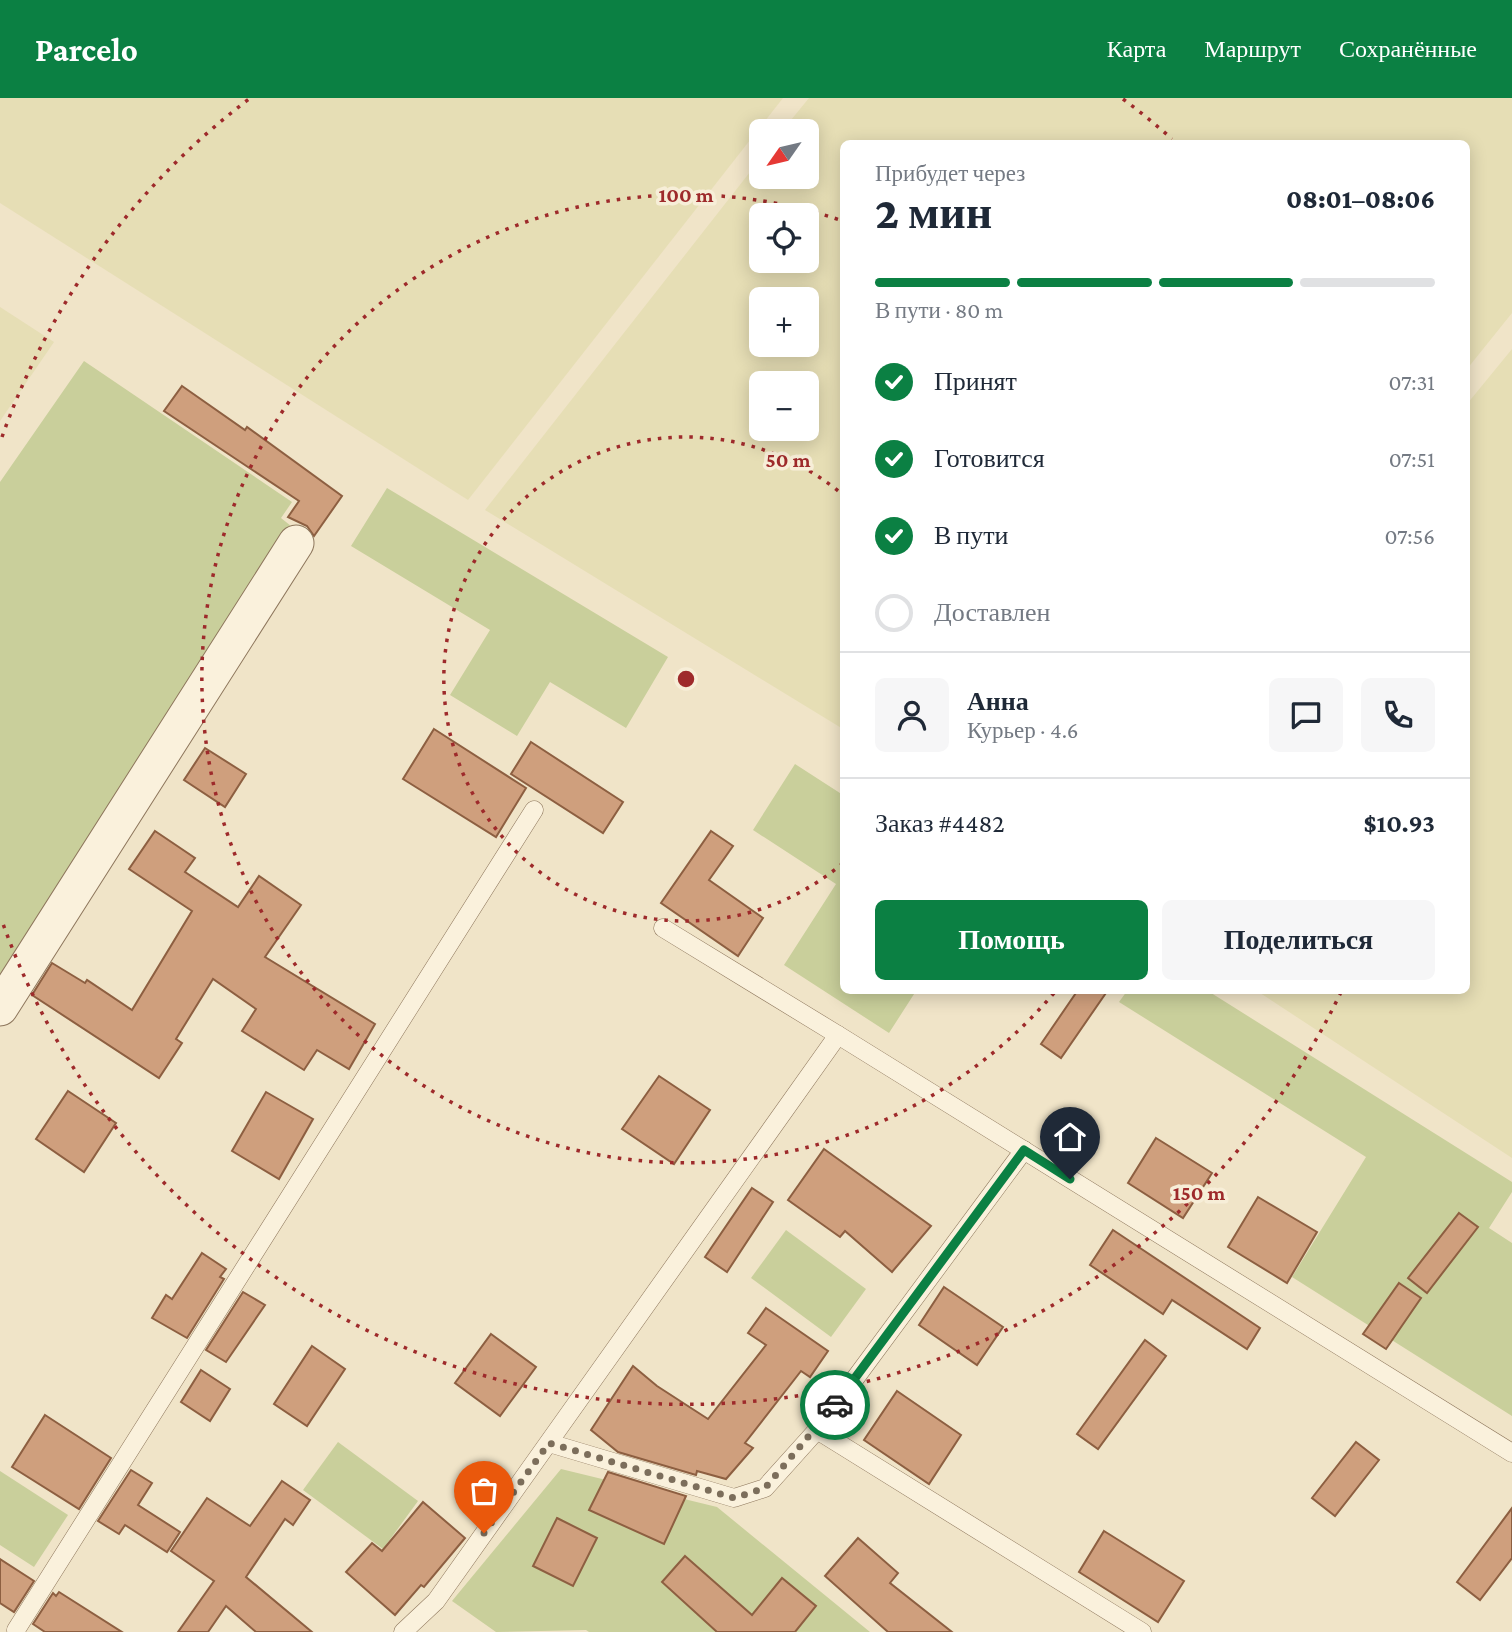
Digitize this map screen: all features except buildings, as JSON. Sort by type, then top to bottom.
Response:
[{"type":"street","points":[[0,1008],[296,543]]},
{"type":"lane","points":[[0,1620],[17,1631],[534,810]]},
{"type":"lane","points":[[663,928],[1512,1453]]},
{"type":"lane","points":[[403,1632],[436,1601],[838,1035]]},
{"type":"lane","points":[[549,1443],[734,1498],[765,1488],[817,1430],[1024,1150]]},
{"type":"lane","points":[[817,1430],[1142,1632]]},
{"type":"shaded area","points":[[0,98],[783,98],[767,119],[749,119],[749,141],[468,500],[0,203]]},
{"type":"shaded area","points":[[809,98],[1512,98],[1512,313],[1470,365],[1470,140],[840,140],[840,727],[485,510],[749,173],[749,189],[819,189],[819,119],[792,119]]},
{"type":"shaded area","points":[[0,307],[54,342],[0,421]]},
{"type":"shaded area","points":[[1512,349],[1512,1158],[1262,994],[1470,994],[1470,400]]},
{"type":"green space","points":[[84,361],[292,502],[281,518],[291,526],[0,974],[0,482]]},
{"type":"green space","points":[[387,488],[668,657],[626,728],[550,682],[517,736],[450,695],[490,630],[351,546]]},
{"type":"green space","points":[[795,764],[840,793],[840,994],[914,994],[889,1033],[784,965],[836,884],[753,830]]},
{"type":"green space","points":[[1125,994],[1213,994],[1512,1182],[1512,1192],[1489,1228],[1512,1243],[1512,1416],[1292,1277],[1366,1157],[1119,1002]]},
{"type":"green space","points":[[786,1230],[866,1289],[831,1337],[751,1278]]},
{"type":"green space","points":[[338,1442],[418,1501],[383,1549],[303,1490]]},
{"type":"green space","points":[[561,1469],[717,1507],[870,1632],[496,1632],[452,1601]]},
{"type":"green space","points":[[0,1471],[68,1515],[34,1567],[0,1545]]},
{"type":"way so far","points":[[484,1533],[549,1443],[734,1498],[765,1488],[817,1430],[835,1405]]},
{"type":"route","points":[[835,1405],[1024,1150],[1070,1179]]}]
